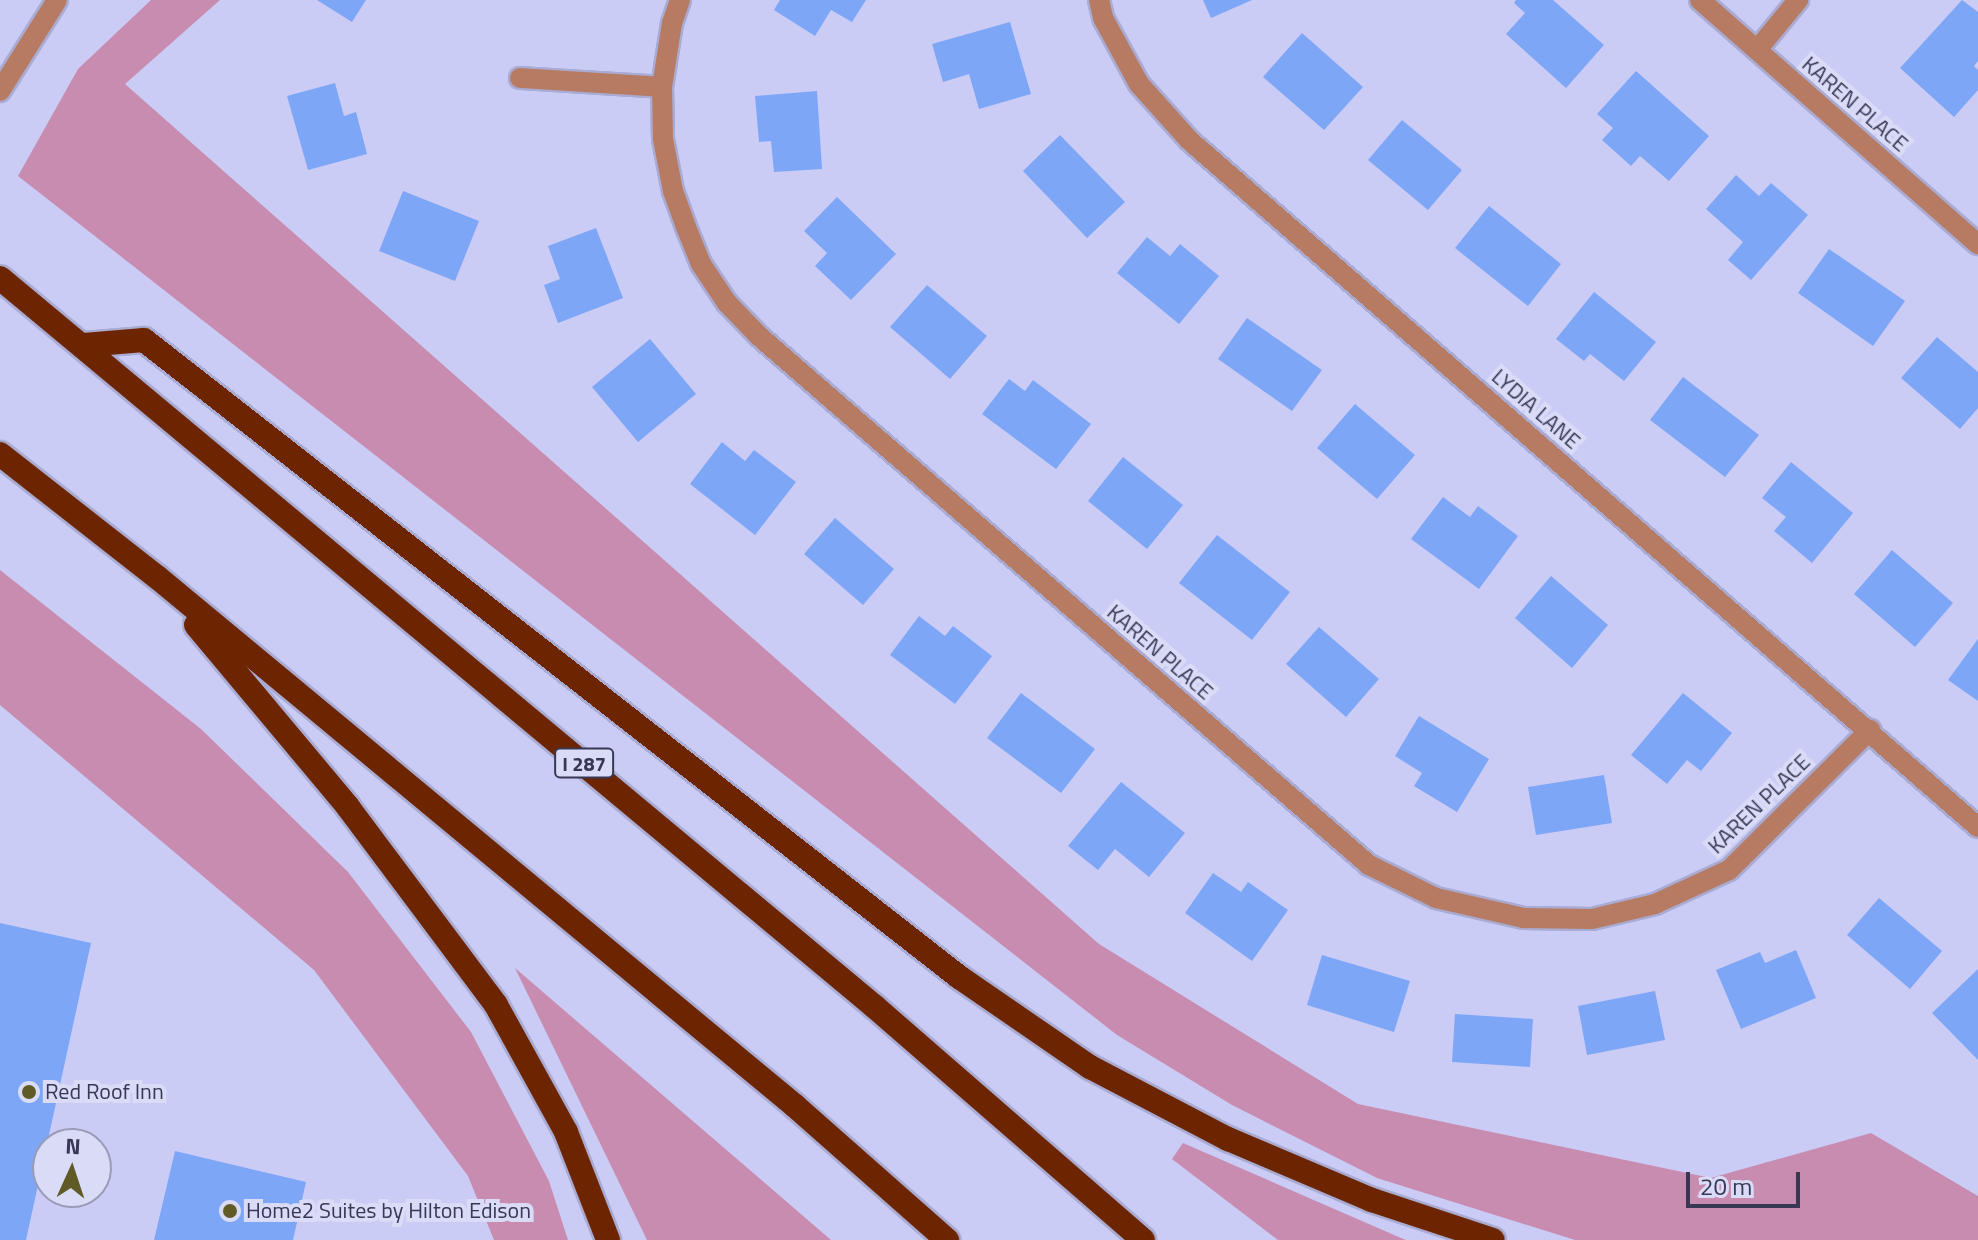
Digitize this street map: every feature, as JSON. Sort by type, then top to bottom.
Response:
[{"type":"highway","name":"I 287","points":[[0,278],[875,1007],[1143,1240]]},
{"type":"highway","points":[[84,345],[144,340],[959,977],[1090,1067],[1228,1139],[1372,1200],[1493,1240]]},
{"type":"highway","points":[[0,454],[157,577],[795,1106],[947,1240]]},
{"type":"highway","points":[[157,577],[348,807],[496,1005],[566,1132],[608,1240]]},
{"type":"street","points":[[0,91],[57,0]]},
{"type":"street","name":"KAREN PLACE","points":[[680,0],[672,23],[662,87],[663,139],[673,191],[701,264],[727,303],[772,348],[1369,865],[1436,898],[1523,918],[1592,919],[1655,904],[1729,870],[1870,730]]},
{"type":"street","name":"LYDIA LANE","points":[[1099,0],[1103,18],[1139,84],[1189,140],[1978,827]]},
{"type":"street","name":"KAREN PLACE","points":[[1700,0],[1978,244]]},
{"type":"street","points":[[1757,50],[1798,0]]},
{"type":"street","points":[[520,78],[662,87]]},
{"type":"shaded area","points":[[151,0],[220,0],[125,84],[1099,944],[1358,1104],[1711,1178],[1871,1133],[1978,1196],[1978,1240],[1575,1240],[1377,1178],[1232,1105],[1117,1035],[18,176],[78,69]]},
{"type":"shaded area","points":[[0,570],[201,729],[348,872],[471,1032],[549,1181],[568,1240],[494,1240],[468,1176],[314,970],[0,705]]},
{"type":"shaded area","points":[[515,968],[831,1240],[647,1240]]},
{"type":"shaded area","points":[[1183,1143],[1406,1240],[1278,1240],[1172,1159]]},
{"type":"building","points":[[317,0],[366,0],[352,22]]},
{"type":"building","points":[[780,0],[866,0],[852,22],[831,10],[815,36],[774,10]]},
{"type":"building","points":[[1203,0],[1252,0],[1211,18]]},
{"type":"building","points":[[1516,0],[1553,0],[1604,45],[1566,88],[1506,34],[1525,13],[1514,3]]},
{"type":"building","points":[[1962,0],[1978,12],[1978,61],[1974,66],[1978,70],[1978,90],[1954,117],[1900,68]]},
{"type":"building","points":[[1010,22],[1031,94],[979,109],[969,74],[943,82],[932,44]]},
{"type":"building","points":[[1302,33],[1363,87],[1324,130],[1263,77]]},
{"type":"building","points":[[1636,71],[1709,136],[1669,181],[1640,156],[1631,166],[1602,140],[1613,128],[1597,114]]},
{"type":"building","points":[[335,83],[344,116],[356,112],[367,154],[308,170],[287,96]]},
{"type":"building","points":[[817,91],[822,169],[774,172],[771,141],[759,142],[755,96]]},
{"type":"building","points":[[1402,120],[1462,170],[1428,210],[1368,160]]},
{"type":"building","points":[[1060,135],[1125,202],[1087,238],[1023,171]]},
{"type":"building","points":[[1736,175],[1759,196],[1771,183],[1808,215],[1751,280],[1728,260],[1743,242],[1706,209]]},
{"type":"building","points":[[403,191],[479,221],[455,281],[379,251]]},
{"type":"building","points":[[837,197],[896,254],[851,300],[815,266],[827,253],[804,231]]},
{"type":"building","points":[[1489,206],[1561,264],[1528,306],[1455,248]]},
{"type":"building","points":[[596,228],[623,298],[558,323],[544,285],[560,279],[548,246]]},
{"type":"building","points":[[1147,237],[1170,256],[1180,244],[1219,276],[1179,324],[1117,273]]},
{"type":"building","points":[[1829,249],[1905,301],[1873,346],[1798,293]]},
{"type":"building","points":[[927,285],[987,336],[950,379],[890,327]]},
{"type":"building","points":[[1594,292],[1656,342],[1624,381],[1590,354],[1584,361],[1556,339]]},
{"type":"building","points":[[1247,318],[1322,370],[1292,411],[1218,359]]},
{"type":"building","points":[[1937,337],[1978,372],[1978,408],[1960,429],[1901,378]]},
{"type":"building","points":[[650,339],[696,394],[638,442],[592,387]]},
{"type":"building","points":[[1683,377],[1759,435],[1725,477],[1650,420]]},
{"type":"building","points":[[1009,379],[1025,391],[1033,380],[1091,424],[1056,469],[982,414]]},
{"type":"building","points":[[1355,404],[1415,455],[1377,499],[1317,448]]},
{"type":"building","points":[[722,442],[745,461],[754,450],[796,482],[755,535],[690,484]]},
{"type":"building","points":[[1123,457],[1183,505],[1147,549],[1088,501]]},
{"type":"building","points":[[1791,462],[1853,513],[1812,563],[1774,531],[1786,517],[1762,498]]},
{"type":"building","points":[[1443,497],[1470,517],[1478,506],[1518,536],[1479,589],[1411,539]]},
{"type":"building","points":[[835,518],[894,569],[863,605],[804,554]]},
{"type":"building","points":[[1217,535],[1290,592],[1252,640],[1179,583]]},
{"type":"building","points":[[1892,550],[1953,603],[1915,647],[1854,594]]},
{"type":"building","points":[[1551,576],[1608,625],[1572,668],[1515,618]]},
{"type":"building","points":[[919,616],[945,636],[953,626],[992,656],[955,704],[890,655]]},
{"type":"building","points":[[1319,627],[1379,679],[1346,717],[1286,664]]},
{"type":"building","points":[[1978,639],[1978,701],[1948,680]]},
{"type":"building","points":[[1021,693],[1095,749],[1061,793],[987,738]]},
{"type":"building","points":[[1683,693],[1732,733],[1701,771],[1687,760],[1667,784],[1631,755]]},
{"type":"building","points":[[1419,716],[1489,759],[1457,812],[1414,786],[1422,773],[1395,756]]},
{"type":"building","points":[[1604,775],[1612,823],[1536,835],[1528,787]]},
{"type":"building","points":[[1121,782],[1185,833],[1149,877],[1115,849],[1098,870],[1068,846]]},
{"type":"building","points":[[1213,873],[1241,892],[1248,882],[1288,910],[1252,961],[1185,913]]},
{"type":"building","points":[[1879,898],[1942,951],[1910,989],[1847,935]]},
{"type":"building","name":"Red Roof Inn","points":[[0,923],[91,943],[51,1128],[32,1128],[33,1208],[26,1240],[0,1240]]},
{"type":"building","points":[[1796,950],[1816,998],[1741,1029],[1716,970],[1760,952],[1765,963]]},
{"type":"building","points":[[1322,955],[1410,981],[1394,1032],[1307,1005]]},
{"type":"building","points":[[1978,969],[1978,1060],[1932,1013]]},
{"type":"building","points":[[1655,991],[1665,1040],[1587,1055],[1578,1006]]},
{"type":"building","points":[[1455,1014],[1533,1019],[1530,1067],[1452,1062]]},
{"type":"building","name":"Home2 Suites by Hilton Edison","points":[[175,1151],[306,1182],[293,1240],[154,1240]]},
{"type":"place","name":"Red Roof Inn","points":[[29,1092]]},
{"type":"place","name":"Home2 Suites by Hilton Edison","points":[[230,1211]]}]
